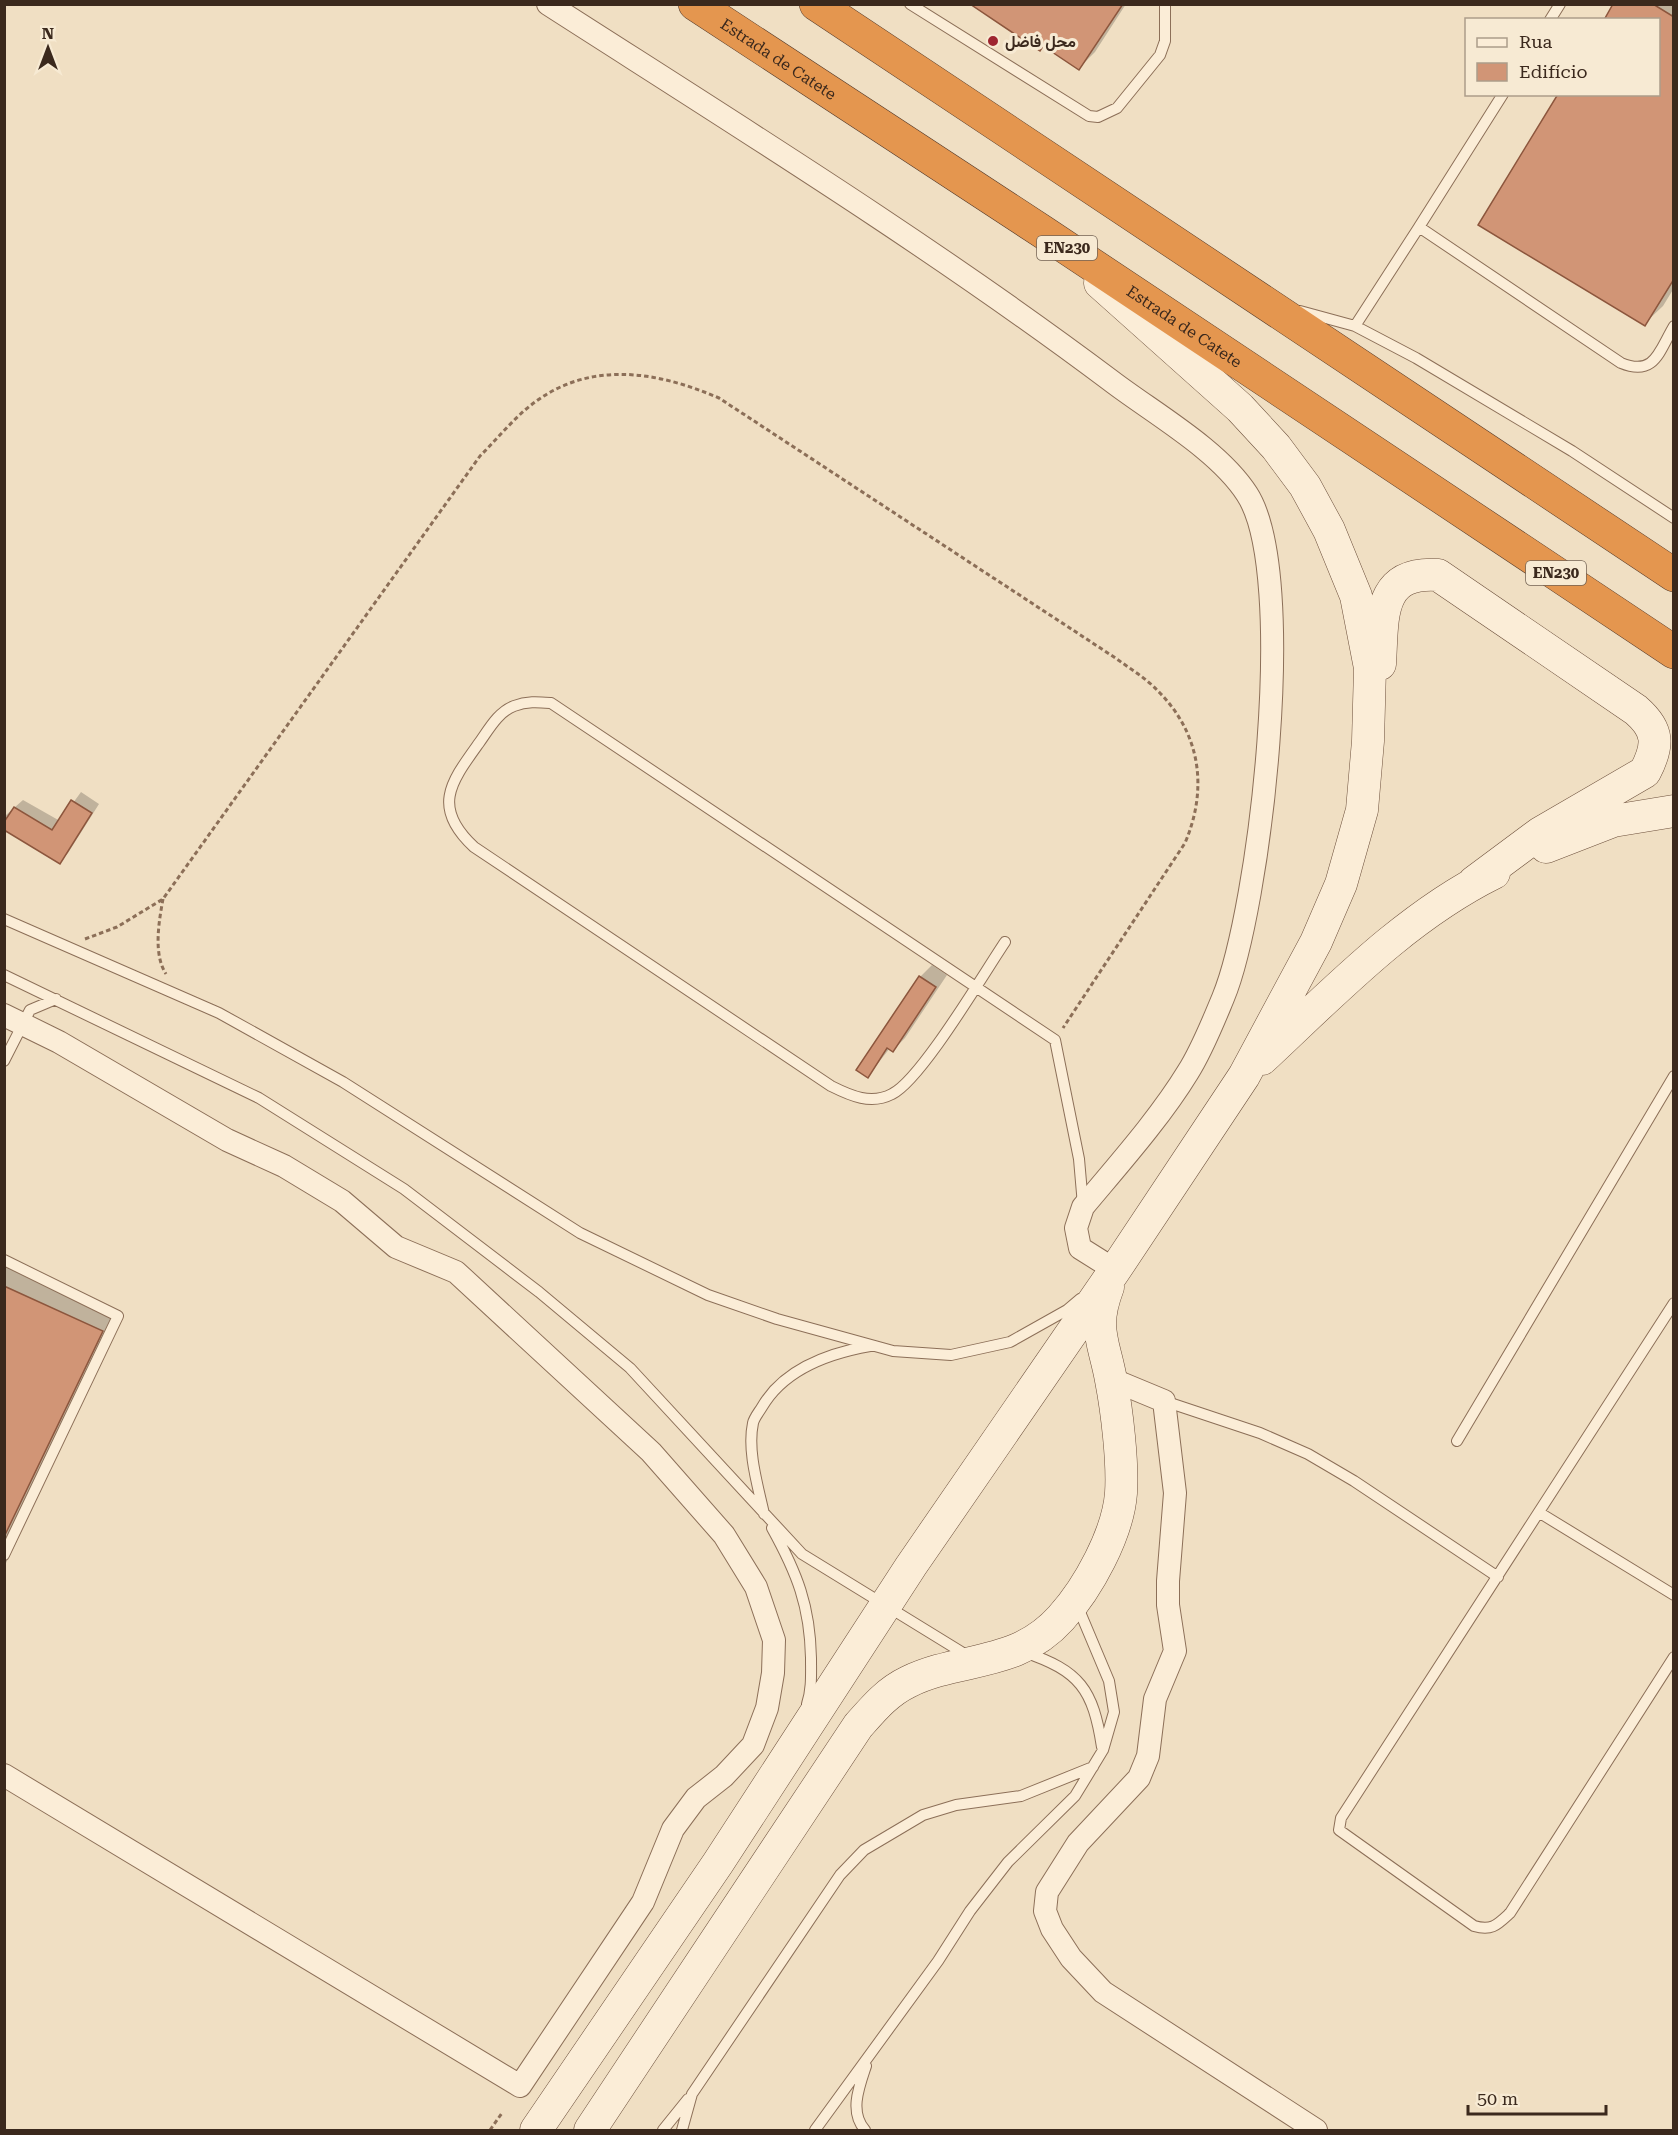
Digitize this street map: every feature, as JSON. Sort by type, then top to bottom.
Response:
[{"type":"highway","name":"Estrada de Catete","points":[[695,4],[1043,232],[1674,652]]},
{"type":"highway","points":[[825,7],[1674,575]]},
{"type":"street","points":[[548,4],[839,191],[1034,323],[1221,462],[1249,496],[1262,528],[1272,647],[1264,811],[1245,918],[1225,994],[1188,1072],[1083,1207],[1076,1228],[1080,1248],[1115,1270]]},
{"type":"street","points":[[1043,232],[1240,408],[1276,447],[1310,495],[1329,530],[1356,596],[1370,668],[1368,741],[1362,810]]},
{"type":"street","points":[[536,2130],[718,1863],[884,1607],[1115,1270],[1244,1076],[1316,942],[1341,884],[1362,810],[1376,728],[1385,600],[1394,587],[1408,578],[1424,574],[1438,575],[1636,710],[1648,721],[1655,737],[1654,754],[1645,772],[1540,833],[1417,921],[1362,966],[1244,1076]]},
{"type":"street","points":[[1474,882],[1540,849],[1613,821],[1674,811]]},
{"type":"street","points":[[4,1775],[520,2086],[643,1902],[673,1829],[696,1798],[723,1776],[753,1745],[767,1708],[773,1673],[774,1640],[756,1587],[724,1535],[651,1452],[456,1272],[396,1247],[342,1201],[284,1166],[227,1140],[59,1042],[13,1020]]},
{"type":"street","points":[[590,2130],[858,1726],[884,1697],[909,1682],[933,1673],[981,1663],[1018,1650],[1061,1618],[1094,1571],[1111,1533],[1121,1494],[1111,1379],[1100,1341],[1101,1306],[1115,1270]]},
{"type":"street","points":[[1111,1379],[1164,1401],[1175,1493],[1168,1581],[1168,1605],[1175,1651],[1155,1698],[1148,1756],[1139,1778],[1078,1844],[1047,1892],[1045,1911],[1052,1929],[1071,1958],[1103,1992],[1316,2130]]},
{"type":"lane","points":[[910,4],[1089,116],[1098,117],[1117,108],[1160,55],[1165,40],[1165,4]]},
{"type":"lane","points":[[1551,18],[1560,4]]},
{"type":"lane","points":[[1355,326],[1502,96]]},
{"type":"lane","points":[[1419,226],[1621,363],[1633,368],[1644,368],[1652,363],[1674,326]]},
{"type":"lane","points":[[1260,300],[1355,326],[1416,358],[1572,451],[1674,518]]},
{"type":"lane","points":[[1005,942],[975,986],[908,1084],[891,1095],[870,1100],[849,1096],[474,847],[460,834],[450,818],[448,800],[453,779],[497,717],[512,706],[531,702],[551,704],[975,986],[1055,1040],[1079,1159],[1083,1207]]},
{"type":"lane","points":[[4,919],[219,1013],[343,1082],[580,1233],[708,1295],[777,1319],[893,1351],[951,1355],[1010,1342],[1067,1310],[1115,1270]]},
{"type":"lane","points":[[4,975],[259,1098],[404,1190],[539,1292],[630,1368],[802,1554],[884,1607],[981,1663]]},
{"type":"lane","points":[[4,1061],[13,1020],[56,999]]},
{"type":"lane","points":[[1457,1441],[1674,1076]]},
{"type":"lane","points":[[4,1260],[118,1316],[4,1555]]},
{"type":"lane","points":[[1674,1303],[1339,1824],[1343,1835],[1474,1926],[1486,1929],[1496,1927],[1510,1913],[1674,1657]]},
{"type":"lane","points":[[788,1755],[811,1691],[811,1628],[803,1593],[792,1564],[764,1514],[752,1451],[753,1422],[767,1398],[786,1380],[814,1362],[844,1350],[874,1346]]},
{"type":"lane","points":[[1164,1401],[1260,1433],[1308,1454],[1354,1481],[1498,1577]]},
{"type":"lane","points":[[1540,1513],[1674,1595]]},
{"type":"lane","points":[[815,2130],[1001,1870],[1075,1796],[1103,1750],[1114,1712],[1109,1681],[1074,1599]]},
{"type":"lane","points":[[1018,1650],[1054,1662],[1076,1678],[1087,1693],[1097,1717],[1103,1750]]},
{"type":"lane","points":[[663,2130],[692,2094],[840,1875],[864,1850],[923,1815],[956,1805],[1021,1796],[1093,1767]]},
{"type":"lane","points":[[865,2130],[858,2122],[857,2104],[859,2086],[870,2055]]},
{"type":"lane","points":[[682,2130],[692,2094]]},
{"type":"path","points":[[54,942],[86,939],[117,927],[163,899],[480,456],[525,410],[551,392],[596,376],[619,373],[654,376],[686,384],[719,398],[1114,657],[1156,689],[1175,710],[1189,735],[1196,760],[1196,816],[1185,843],[1055,1040]]},
{"type":"path","points":[[163,899],[159,924],[163,970],[182,997]]},
{"type":"path","points":[[490,2130],[502,2113]]},
{"type":"building","points":[[970,4],[1123,4],[1079,70],[1043,46],[1040,51]]},
{"type":"building","points":[[1613,4],[1653,4],[1674,17],[1674,279],[1645,326],[1478,225],[1557,96],[1660,96],[1660,18],[1605,18]]},
{"type":"building","points":[[71,800],[92,813],[60,864],[4,830],[4,822],[14,807],[52,830]]},
{"type":"building","points":[[919,976],[936,987],[893,1052],[887,1048],[868,1078],[856,1070]]},
{"type":"building","points":[[4,1286],[103,1331],[4,1537]]},
{"type":"place","name":"محل فاضل","points":[[993,41]]}]
